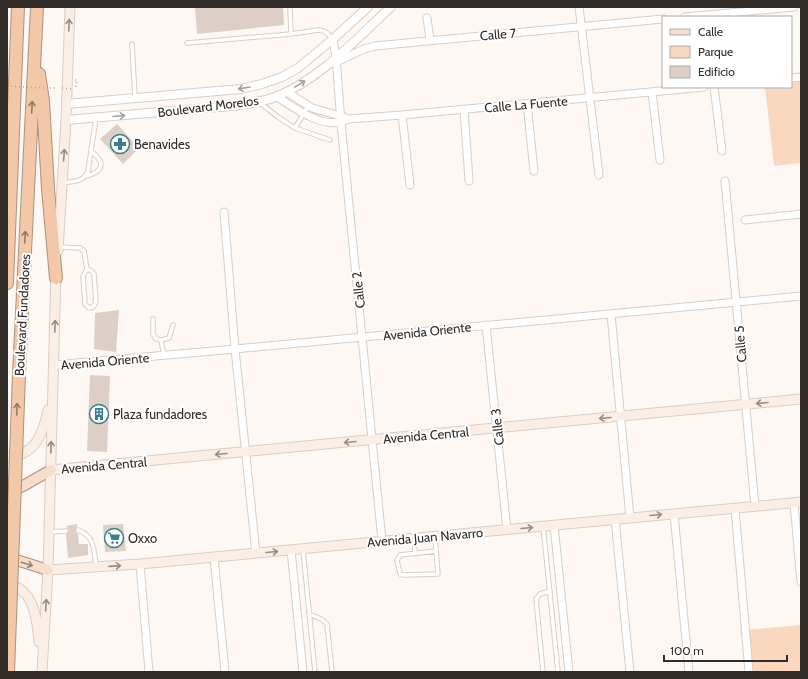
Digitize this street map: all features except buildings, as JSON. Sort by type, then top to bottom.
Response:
[{"type":"highway","name":"Boulevard Fundadores","points":[[8,672],[19,374],[37,7]]},
{"type":"highway","name":"Boulevard Fundadores","points":[[7,283],[17,11]]},
{"type":"highway","points":[[7,65],[17,11]]},
{"type":"highway","points":[[35,42],[43,102],[49,203],[56,278]]},
{"type":"main road","points":[[42,672],[48,570],[56,278],[66,120],[70,7]]},
{"type":"main road","points":[[7,457],[24,453],[35,445],[42,432],[53,387]]},
{"type":"main road","name":"Avenida Central","points":[[51,470],[801,399]]},
{"type":"main road","points":[[7,493],[23,486],[51,470]]},
{"type":"main road","name":"Avenida Juan Navarro","points":[[48,570],[140,564],[798,502]]},
{"type":"main road","points":[[7,557],[48,570]]},
{"type":"main road","points":[[7,583],[21,590],[30,599],[35,610],[42,672]]},
{"type":"street","name":"Boulevard Morelos","points":[[66,104],[241,89],[262,84],[282,77],[298,68],[368,7]]},
{"type":"street","name":"Boulevard Morelos","points":[[66,120],[231,106],[276,96],[287,92],[314,76],[336,60],[391,7]]},
{"type":"street","points":[[579,7],[599,175]]},
{"type":"street","points":[[697,16],[794,7]]},
{"type":"street","points":[[427,18],[430,40]]},
{"type":"street","name":"Calle 7","points":[[336,60],[375,46],[662,19]]},
{"type":"street","name":"Calle 2","points":[[333,39],[382,541]]},
{"type":"street","name":"Calle La Fuente","points":[[341,123],[348,119],[694,88]]},
{"type":"street","points":[[714,88],[722,151]]},
{"type":"street","points":[[287,92],[308,106],[340,115],[348,119]]},
{"type":"street","points":[[652,92],[660,160]]},
{"type":"street","points":[[276,96],[305,114],[325,121],[341,123]]},
{"type":"street","points":[[528,104],[534,171]]},
{"type":"street","points":[[464,109],[469,181]]},
{"type":"street","points":[[402,115],[410,185]]},
{"type":"street","name":"Calle 5","points":[[725,181],[755,506]]},
{"type":"street","points":[[224,212],[235,350],[256,553]]},
{"type":"street","points":[[745,220],[801,214]]},
{"type":"street","name":"Avenida Oriente","points":[[54,365],[235,350],[801,296]]},
{"type":"street","points":[[611,314],[630,518]]},
{"type":"street","name":"Calle 3","points":[[486,325],[507,530]]},
{"type":"street","points":[[798,502],[801,582]]},
{"type":"street","points":[[735,508],[749,672]]},
{"type":"street","points":[[674,514],[689,672]]},
{"type":"street","points":[[616,519],[630,672]]},
{"type":"street","points":[[554,525],[570,672]]},
{"type":"street","points":[[291,550],[303,672]]},
{"type":"street","points":[[214,557],[225,672]]},
{"type":"street","points":[[140,564],[149,672]]},
{"type":"lane","points":[[290,7],[291,34]]},
{"type":"lane","points":[[187,43],[291,34],[318,30],[324,31],[333,39]]},
{"type":"lane","points":[[132,44],[136,99]]},
{"type":"lane","points":[[258,101],[295,128],[330,140]]},
{"type":"lane","points":[[295,128],[305,114],[308,106]]},
{"type":"lane","points":[[86,176],[96,118]]},
{"type":"lane","points":[[62,183],[83,179],[86,176],[94,174],[98,171],[101,165],[101,160],[91,151]]},
{"type":"lane","points":[[58,247],[82,249],[84,251],[87,269],[83,276],[85,304],[89,308],[93,307],[96,302],[94,274],[92,271],[87,269]]},
{"type":"lane","points":[[153,319],[154,336],[156,339],[161,340],[169,338],[173,325]]},
{"type":"lane","points":[[161,340],[164,356]]},
{"type":"lane","points":[[543,526],[558,672]]},
{"type":"lane","points":[[78,530],[91,539],[94,546],[96,567]]},
{"type":"lane","points":[[48,532],[66,531]]},
{"type":"lane","points":[[435,536],[438,574],[401,575],[399,572],[397,560],[398,556],[436,551]]},
{"type":"lane","points":[[414,538],[416,553]]},
{"type":"lane","points":[[303,549],[315,672]]},
{"type":"lane","points":[[543,672],[536,599],[540,594],[550,592]]},
{"type":"lane","points":[[309,614],[321,619],[327,624],[332,672]]},
{"type":"path","points":[[7,86],[74,88]]},
{"type":"green space","points":[[801,80],[801,163],[774,166],[765,88],[792,88],[792,81]]},
{"type":"green space","points":[[801,625],[801,672],[749,672],[746,630]]},
{"type":"place","name":"Benavides","points":[[120,144]]},
{"type":"place","name":"Plaza fundadores","points":[[99,414]]},
{"type":"place","name":"Oxxo","points":[[114,538]]}]
